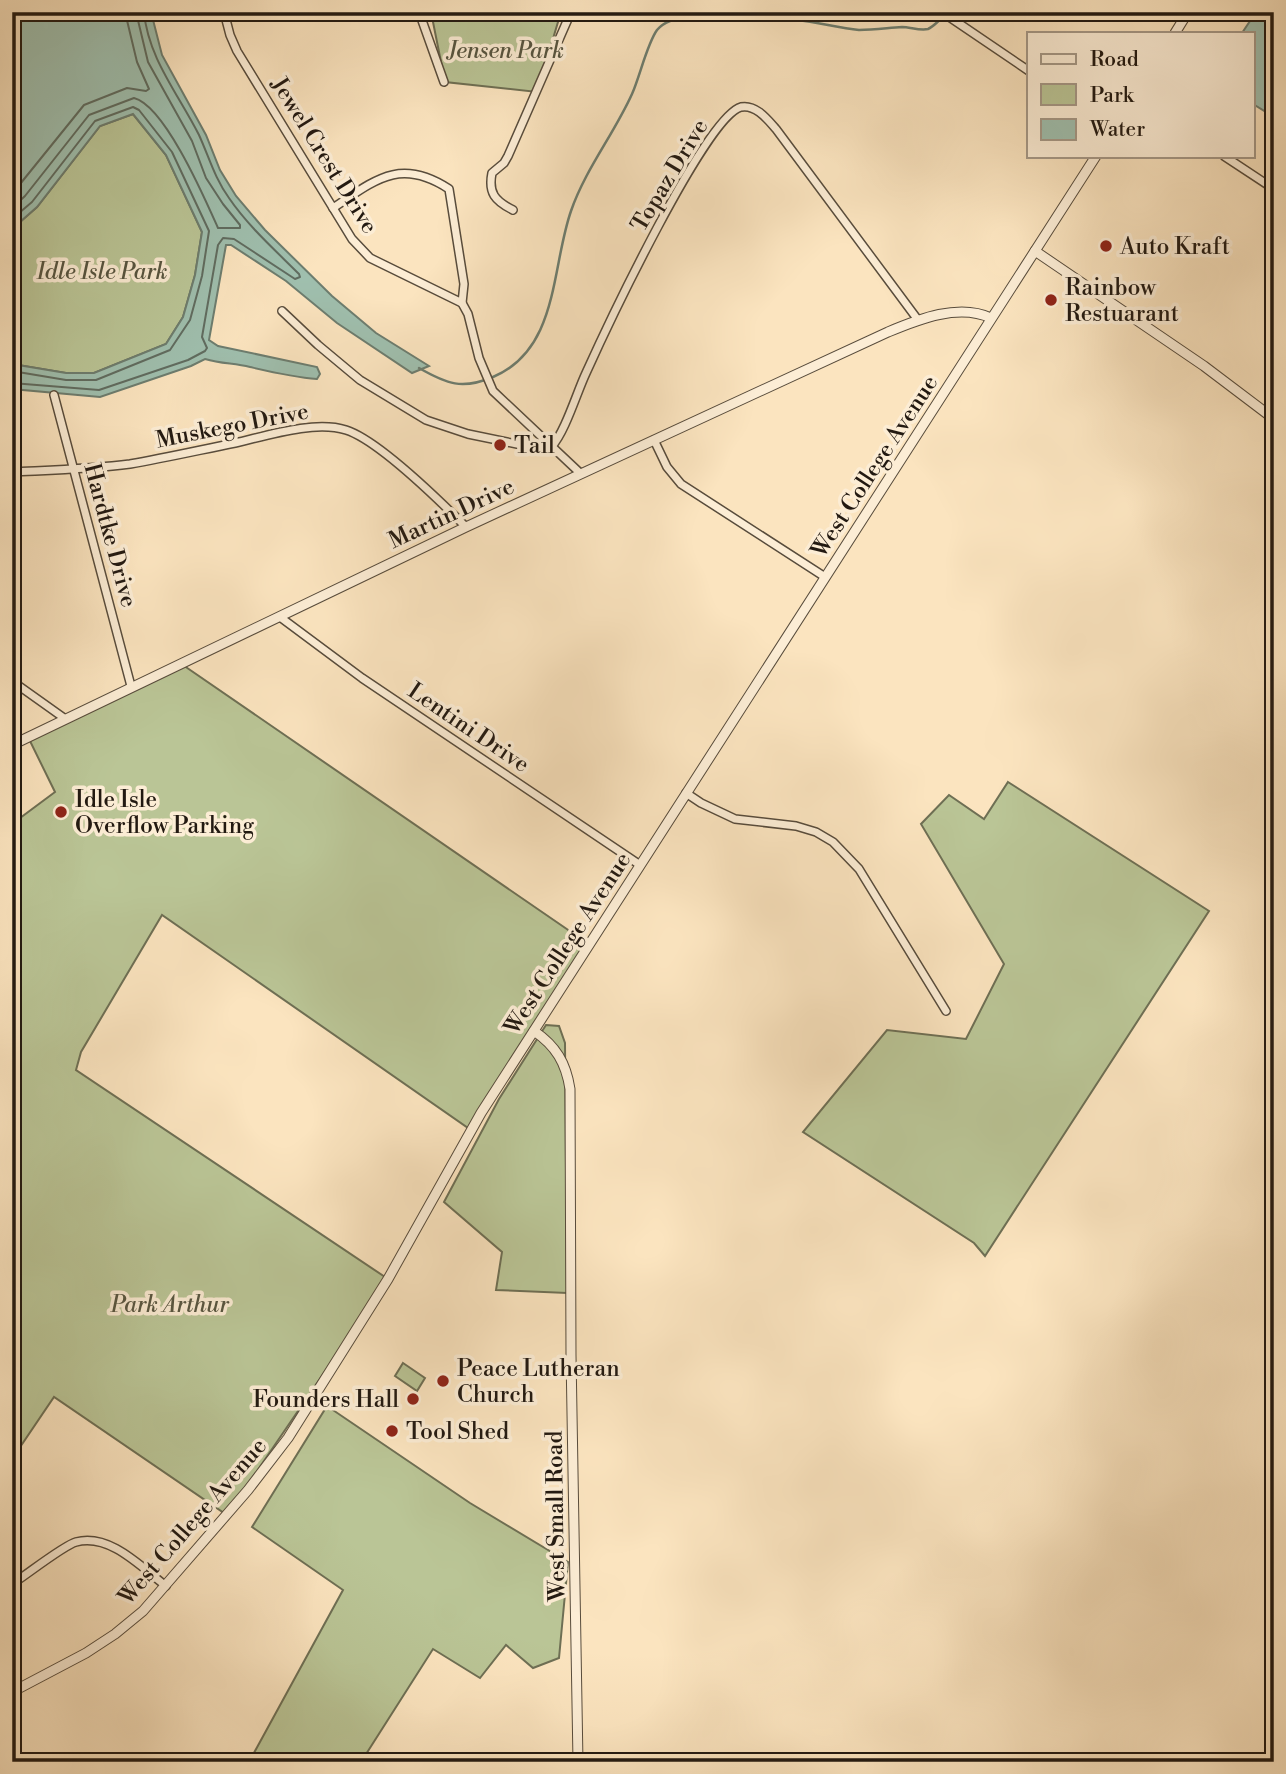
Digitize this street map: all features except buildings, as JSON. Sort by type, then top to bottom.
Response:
[{"type":"street","name":"Jewel Crest Drive","points":[[224,12],[229,35],[237,51],[352,239],[370,258],[461,303]]},
{"type":"street","points":[[419,12],[444,82]]},
{"type":"street","points":[[513,210],[496,201],[491,192],[492,173],[508,156],[571,12]]},
{"type":"street","points":[[942,12],[1027,70]]},
{"type":"street","points":[[1176,32],[1188,12]]},
{"type":"street","name":"Topaz Drive","points":[[552,446],[618,302],[645,251],[717,128],[740,108],[758,111],[776,129],[918,320]]},
{"type":"street","name":"West College Avenue","points":[[12,1692],[86,1653],[143,1611],[262,1473],[295,1428],[388,1279],[481,1112],[1095,158]]},
{"type":"street","points":[[1227,158],[1274,189]]},
{"type":"street","points":[[334,208],[389,174],[413,174],[449,189],[464,284],[461,303],[470,320],[485,373],[494,391],[580,473]]},
{"type":"street","points":[[1035,251],[1205,366],[1274,419]]},
{"type":"street","points":[[282,312],[360,380],[426,420],[468,434],[536,448],[552,446]]},
{"type":"street","name":"Martin Drive","points":[[12,745],[580,473],[888,332],[918,320],[963,312],[983,314],[991,318]]},
{"type":"street","name":"Hardtke Drive","points":[[54,395],[131,686]]},
{"type":"street","name":"Muskego Drive","points":[[12,472],[72,470],[175,456],[313,428],[337,428],[353,433],[379,450],[424,487],[466,527]]},
{"type":"street","points":[[654,440],[667,467],[681,484],[825,577]]},
{"type":"street","name":"Lentini Drive","points":[[280,617],[362,678],[640,865]]},
{"type":"street","points":[[12,681],[64,718]]},
{"type":"street","points":[[686,793],[735,819],[796,826],[816,832],[833,842],[859,870],[946,1011]]},
{"type":"street","name":"West Small Road","points":[[534,1031],[557,1051],[568,1075],[570,1089],[571,1355],[578,1762]]},
{"type":"street","points":[[12,1584],[74,1542],[98,1541],[119,1550],[166,1586]]},
{"type":"green space","name":"Jensen Park","points":[[431,12],[561,12],[537,92],[445,82]]},
{"type":"green space","name":"Idle Isle Park","points":[[133,114],[166,155],[202,232],[195,275],[183,317],[166,344],[94,373],[66,373],[12,364],[12,229],[37,207],[100,126]]},
{"type":"green space","name":"Park Arthur","points":[[180,663],[590,945],[471,1130],[162,915],[81,1052],[76,1070],[388,1279],[227,1515],[54,1397],[12,1459],[12,824],[55,792],[28,737]]},
{"type":"green space","points":[[1008,782],[1209,911],[985,1256],[974,1243],[803,1132],[887,1030],[966,1039],[1004,964],[921,824],[949,795],[984,819]]},
{"type":"green space","points":[[546,1025],[559,1026],[565,1043],[567,1293],[496,1290],[502,1252],[444,1202],[499,1099]]},
{"type":"green space","points":[[403,1363],[425,1378],[417,1391],[395,1376]]},
{"type":"green space","points":[[327,1406],[470,1503],[568,1562],[559,1658],[533,1668],[506,1645],[480,1678],[433,1649],[361,1762],[249,1762],[343,1590],[252,1527]]},
{"type":"water","points":[[12,12],[151,12],[162,55],[236,196],[265,230],[332,296],[376,333],[429,366],[412,373],[337,323],[286,281],[231,245],[226,245],[209,340],[218,346],[317,367],[320,374],[317,379],[205,359],[100,397],[12,389],[12,364],[66,373],[94,373],[166,344],[183,317],[195,275],[202,232],[166,155],[133,114],[100,126],[37,207],[12,229]]},
{"type":"water","points":[[1249,12],[1274,12],[1274,117],[1254,105],[1254,32],[1243,32],[1250,21]]},
{"type":"waterway","points":[[955,15],[972,12]]},
{"type":"waterway","points":[[419,368],[447,381],[472,383],[493,377],[514,364],[530,347],[549,305],[565,233],[577,196],[632,94],[653,36],[665,23],[687,17],[714,16],[791,19],[859,30],[902,27],[928,29],[941,19]]},
{"type":"place","name":"Auto Kraft","points":[[1106,246]]},
{"type":"place","name":"Rainbow Restuarant","points":[[1051,300]]},
{"type":"place","name":"Tail","points":[[500,445]]},
{"type":"place","name":"Idle Isle Overflow Parking","points":[[61,812]]},
{"type":"place","name":"Peace Lutheran Church","points":[[443,1381]]},
{"type":"place","name":"Founders Hall","points":[[413,1399]]},
{"type":"place","name":"Tool Shed","points":[[392,1431]]}]
